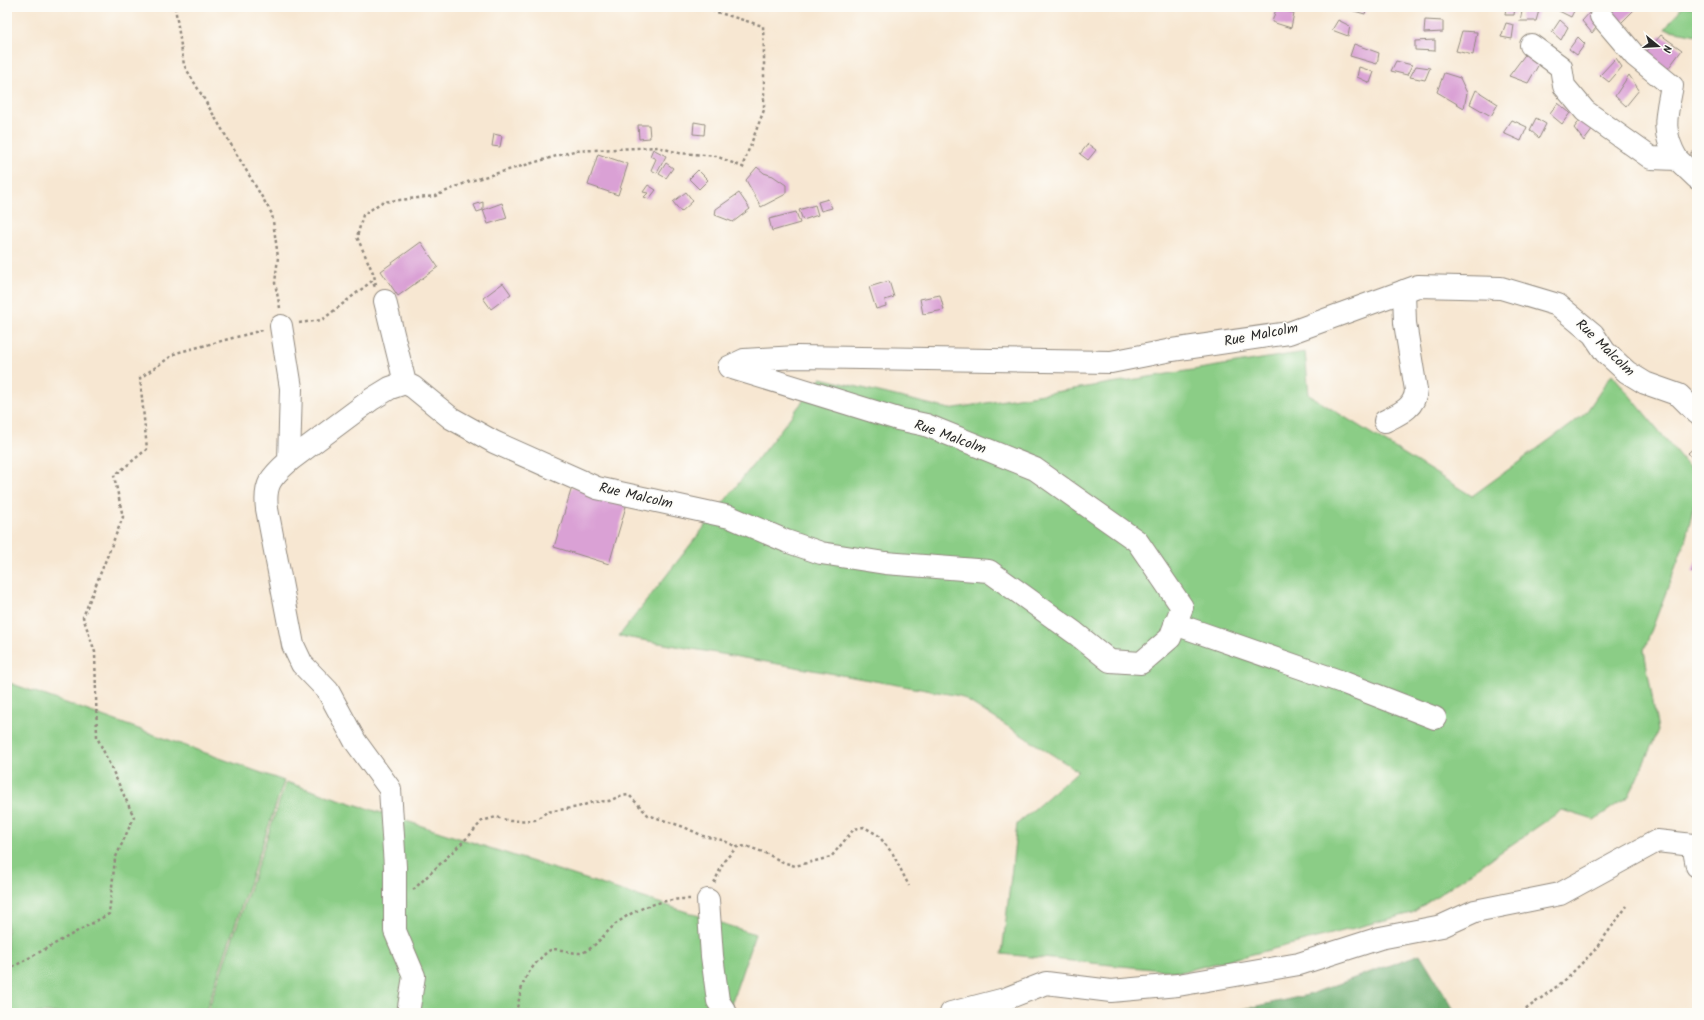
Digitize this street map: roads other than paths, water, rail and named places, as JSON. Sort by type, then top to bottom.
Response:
[{"type":"street","points":[[1601,16],[1635,56],[1672,86],[1665,121],[1670,146],[1677,159],[1697,178]]},
{"type":"street","points":[[1531,45],[1561,67],[1564,86],[1585,111],[1651,158],[1677,159]]},
{"type":"street","name":"Rue Malcolm","points":[[405,383],[451,418],[488,438],[598,488],[730,517],[786,541],[821,553],[885,563],[989,572],[1076,633],[1110,661],[1141,663],[1170,638],[1182,607],[1138,541],[1034,470],[926,426],[898,419],[729,367],[744,360],[797,357],[1112,362],[1172,350],[1289,333],[1418,286],[1501,288],[1558,305],[1594,334],[1605,352],[1627,372],[1645,383],[1679,395],[1697,413]]},
{"type":"street","points":[[1384,421],[1404,411],[1412,405],[1416,398],[1405,323],[1404,291]]},
{"type":"street","points":[[385,301],[405,383],[390,388],[372,399],[289,462],[272,478],[267,490],[266,499],[293,645],[302,664],[328,691],[337,704],[355,741],[390,789],[396,932],[414,976],[408,1013]]},
{"type":"street","points":[[280,326],[291,388],[289,462]]},
{"type":"street","points":[[1175,624],[1342,682],[1435,718]]},
{"type":"street","points":[[951,1013],[1005,999],[1046,983],[1111,991],[1178,985],[1299,964],[1380,938],[1442,926],[1475,911],[1560,894],[1657,841],[1693,845],[1697,866]]},
{"type":"street","points":[[708,900],[712,956],[718,1001],[726,1013]]}]
